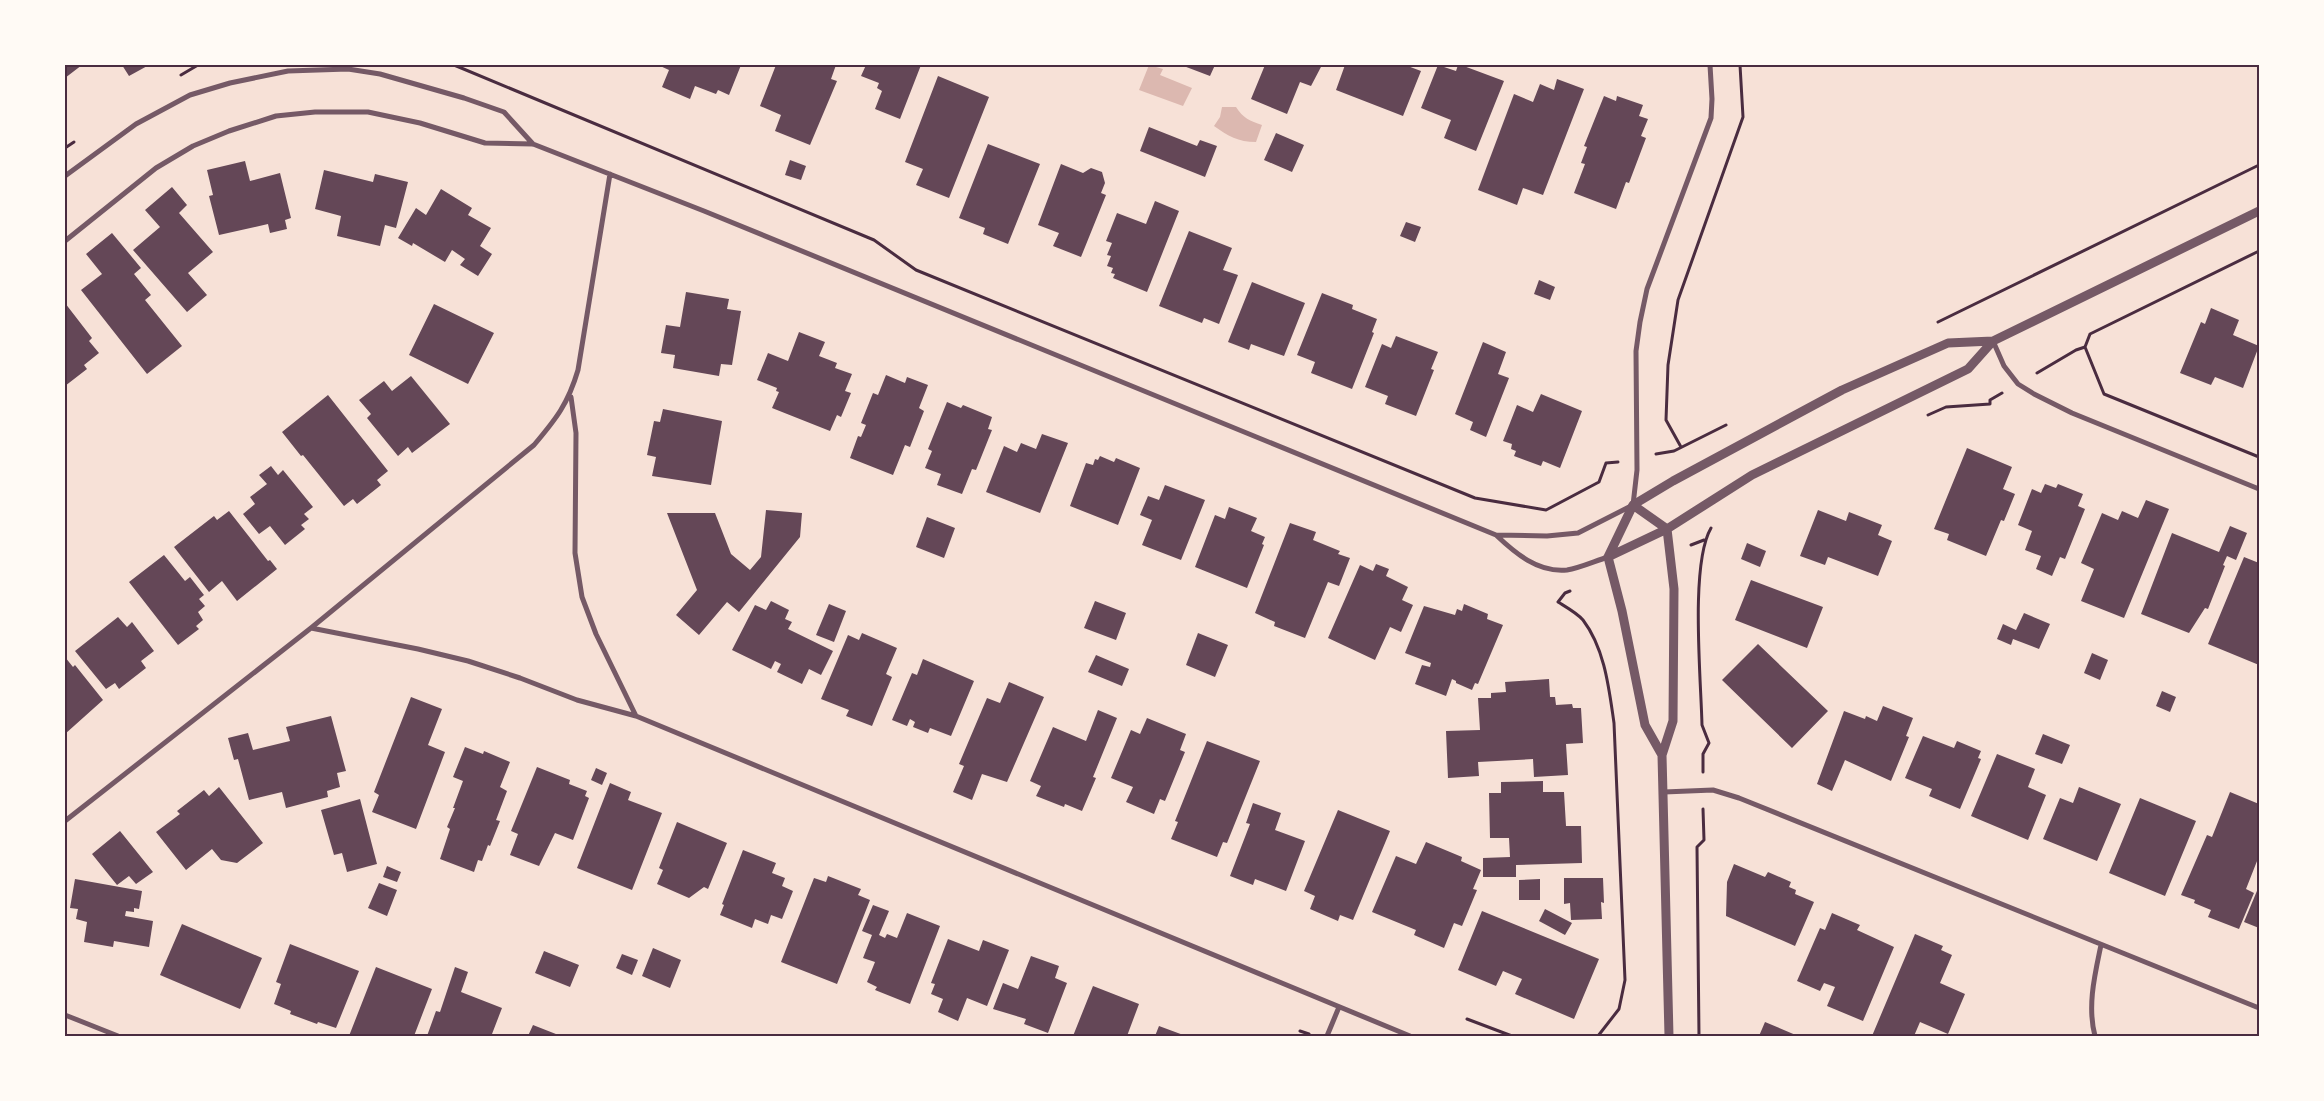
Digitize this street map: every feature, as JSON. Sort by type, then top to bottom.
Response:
[{"type":"street","points":[[1662,755],[1645,725],[1622,611],[1608,557],[1633,505],[1637,470],[1636,351],[1640,322],[1647,289],[1711,118],[1710,65]]},
{"type":"street","points":[[65,176],[136,124],[190,95],[230,83],[288,71],[348,69],[380,74],[464,98],[504,112],[533,144]]},
{"type":"street","points":[[65,241],[156,168],[193,146],[229,131],[276,116],[315,112],[368,112],[420,123],[485,143],[533,144],[1496,536],[1519,557],[1546,568],[1567,570],[1608,557],[1667,529],[1752,475],[1968,369],[1992,340]]},
{"type":"street","points":[[65,821],[311,628],[534,445],[555,421],[571,396],[578,370],[610,174]]},
{"type":"street","points":[[1496,536],[1547,536],[1578,533],[1633,505],[1673,481],[1842,390],[1948,343],[1992,340],[2259,210]]},
{"type":"street","points":[[1992,340],[2004,366],[2018,384],[2034,394],[2072,413],[2259,489]]},
{"type":"street","points":[[571,396],[576,433],[576,552],[582,597],[596,634],[636,716]]},
{"type":"street","points":[[1633,505],[1667,529],[1674,590],[1673,721],[1662,755],[1669,1036]]},
{"type":"street","points":[[311,628],[468,661],[520,678],[577,700],[636,716],[1410,1036]]},
{"type":"street","points":[[1664,792],[1713,790],[1739,798],[2259,1008]]},
{"type":"street","points":[[2095,1036],[2092,1008],[2093,981],[2101,945]]},
{"type":"street","points":[[1327,1036],[1339,1007]]},
{"type":"street","points":[[65,1015],[118,1036]]},
{"type":"path","points":[[454,65],[874,240],[916,270],[1475,498],[1546,510],[1599,482],[1606,463],[1615,463]]},
{"type":"path","points":[[1680,447],[1666,420],[1668,365],[1678,300],[1743,117],[1740,65]]},
{"type":"path","points":[[1933,324],[2259,165]]},
{"type":"path","points":[[2259,251],[2090,334],[2085,348],[2104,394],[2259,457]]},
{"type":"path","points":[[2076,350],[2085,348]]},
{"type":"path","points":[[1920,419],[1946,407],[1990,404],[1990,400]]},
{"type":"path","points":[[1674,451],[1729,424]]},
{"type":"path","points":[[1703,754],[1709,743],[1702,724],[1699,589],[1704,540],[1713,524]]},
{"type":"path","points":[[1700,542],[1704,540]]},
{"type":"path","points":[[1565,593],[1558,602],[1582,619],[1597,644],[1608,683],[1614,723],[1625,980],[1619,1009],[1598,1036]]},
{"type":"path","points":[[1699,1036],[1697,847],[1704,840],[1702,832]]},
{"type":"path","points":[[1467,1019],[1512,1036]]},
{"type":"shaded area","points":[[1149,65],[1163,69],[1160,75],[1192,88],[1183,106],[1139,90]]},
{"type":"shaded area","points":[[1222,107],[1236,107],[1247,119],[1262,125],[1256,142],[1234,138],[1214,126],[1220,117]]},
{"type":"building","points":[[65,65],[82,65],[65,78]]},
{"type":"building","points":[[122,65],[149,65],[129,76]]},
{"type":"building","points":[[658,65],[741,65],[729,95],[718,90],[716,94],[695,86],[690,99],[662,87],[669,70]]},
{"type":"building","points":[[776,65],[836,65],[831,79],[837,81],[810,145],[775,131],[781,115],[760,106]]},
{"type":"building","points":[[866,65],[921,65],[900,119],[875,109],[882,91],[877,88],[879,83],[861,76]]},
{"type":"building","points":[[1181,65],[1215,65],[1210,76]]},
{"type":"building","points":[[1265,65],[1322,65],[1311,86],[1300,82],[1287,114],[1251,99]]},
{"type":"building","points":[[1345,65],[1405,65],[1421,71],[1403,116],[1336,90]]},
{"type":"building","points":[[1438,65],[1456,71],[1458,65],[1461,65],[1504,81],[1476,151],[1444,138],[1451,120],[1421,108]]},
{"type":"building","points":[[938,76],[989,97],[949,198],[916,185],[923,169],[905,162]]},
{"type":"building","points":[[1557,79],[1584,89],[1543,195],[1523,188],[1517,205],[1478,190],[1514,94],[1533,102],[1540,84],[1554,90]]},
{"type":"building","points":[[1604,96],[1616,101],[1617,96],[1643,105],[1639,116],[1648,119],[1641,136],[1646,138],[1629,183],[1626,182],[1616,209],[1574,193],[1585,164],[1581,163],[1587,147],[1584,146]]},
{"type":"building","points":[[1149,127],[1197,146],[1200,140],[1217,146],[1205,177],[1140,151]]},
{"type":"building","points":[[1276,133],[1304,145],[1292,172],[1264,160]]},
{"type":"building","points":[[988,144],[1040,164],[1008,244],[983,234],[985,228],[959,218]]},
{"type":"building","points":[[790,160],[806,166],[801,180],[785,175]]},
{"type":"building","points":[[245,161],[250,181],[280,173],[291,218],[285,220],[287,229],[270,233],[268,224],[219,235],[209,196],[213,195],[207,170]]},
{"type":"building","points":[[1061,164],[1083,173],[1091,168],[1102,172],[1105,183],[1101,193],[1106,195],[1081,257],[1053,246],[1059,233],[1038,225]]},
{"type":"building","points":[[324,170],[373,182],[375,174],[408,182],[396,228],[385,225],[380,246],[337,236],[341,216],[315,209]]},
{"type":"building","points":[[172,187],[187,205],[179,213],[213,252],[188,273],[207,295],[187,312],[133,250],[160,227],[145,210]]},
{"type":"building","points":[[441,189],[472,208],[468,215],[491,228],[480,246],[492,254],[478,276],[460,265],[465,259],[452,250],[445,262],[413,243],[412,246],[398,238],[416,208],[426,215]]},
{"type":"building","points":[[1155,201],[1179,211],[1147,292],[1113,278],[1115,274],[1111,273],[1113,268],[1107,266],[1111,256],[1107,255],[1112,243],[1106,241],[1117,213],[1146,224]]},
{"type":"building","points":[[1406,222],[1421,227],[1415,242],[1400,236]]},
{"type":"building","points":[[1189,231],[1232,248],[1223,270],[1238,275],[1219,324],[1204,318],[1202,323],[1159,306]]},
{"type":"building","points":[[112,233],[141,268],[134,274],[151,295],[145,300],[182,346],[147,374],[81,290],[102,274],[86,254]]},
{"type":"building","points":[[1539,280],[1555,287],[1550,300],[1534,294]]},
{"type":"building","points":[[1252,282],[1305,303],[1284,356],[1251,344],[1249,350],[1228,342]]},
{"type":"building","points":[[686,292],[729,299],[727,309],[741,311],[732,365],[721,364],[719,376],[673,368],[675,355],[661,353],[666,325],[680,327]]},
{"type":"building","points":[[1322,293],[1353,305],[1352,309],[1377,319],[1372,332],[1374,333],[1352,389],[1311,373],[1315,362],[1297,355]]},
{"type":"building","points":[[65,303],[92,338],[89,341],[99,353],[84,365],[87,369],[65,386]]},
{"type":"building","points":[[434,304],[494,333],[468,384],[409,355]]},
{"type":"building","points":[[2211,308],[2239,320],[2233,335],[2259,346],[2243,388],[2215,377],[2211,385],[2180,373],[2201,322],[2205,324]]},
{"type":"building","points":[[799,332],[825,342],[819,356],[837,363],[835,368],[852,374],[845,391],[851,393],[841,417],[837,415],[830,431],[772,408],[779,392],[776,391],[777,388],[757,380],[768,353],[788,361]]},
{"type":"building","points":[[1396,336],[1438,352],[1431,369],[1434,370],[1416,416],[1385,404],[1388,396],[1365,387],[1382,344],[1391,348]]},
{"type":"building","points":[[1483,342],[1506,352],[1498,374],[1509,378],[1486,437],[1470,430],[1473,422],[1455,414]]},
{"type":"building","points":[[886,375],[905,383],[907,377],[928,385],[919,408],[924,411],[910,447],[905,445],[893,475],[850,458],[858,436],[861,437],[866,425],[861,423],[873,393],[878,395]]},
{"type":"building","points":[[411,376],[450,424],[412,453],[408,447],[398,456],[367,418],[371,414],[359,400],[384,381],[392,391]]},
{"type":"building","points":[[1541,394],[1582,411],[1560,468],[1543,461],[1541,466],[1514,456],[1516,451],[1511,449],[1512,444],[1503,441],[1517,405],[1533,412]]},
{"type":"building","points":[[328,395],[388,471],[377,480],[381,485],[357,504],[353,499],[344,506],[282,432]]},
{"type":"building","points":[[947,402],[961,408],[963,405],[992,417],[988,429],[992,430],[976,470],[972,469],[962,494],[937,485],[941,474],[925,468],[932,451],[928,449]]},
{"type":"building","points":[[663,409],[722,421],[711,485],[652,476],[656,457],[647,455],[654,421],[660,422]]},
{"type":"building","points":[[1042,434],[1068,443],[1040,513],[986,492],[1004,446],[1017,452],[1021,443],[1036,449]]},
{"type":"building","points":[[1967,448],[2012,467],[2003,489],[2015,494],[2004,521],[2001,520],[1986,556],[1947,540],[1949,534],[1934,529]]},
{"type":"building","points":[[1100,456],[1114,462],[1116,458],[1140,468],[1118,525],[1070,506],[1086,463],[1093,465],[1095,459],[1098,460]]},
{"type":"building","points":[[271,466],[278,475],[283,470],[313,507],[304,514],[309,519],[301,525],[305,529],[285,545],[270,526],[259,534],[243,514],[255,504],[250,497],[267,484],[259,475]]},
{"type":"building","points":[[2045,484],[2056,488],[2058,484],[2083,494],[2078,506],[2085,509],[2065,559],[2060,557],[2052,576],[2036,569],[2041,556],[2025,550],[2032,531],[2018,525],[2032,489],[2041,493]]},
{"type":"building","points":[[1165,485],[1205,500],[1181,560],[1142,545],[1152,520],[1140,515],[1148,496],[1159,500]]},
{"type":"building","points":[[2146,500],[2169,509],[2124,618],[2081,601],[2094,569],[2081,563],[2102,513],[2118,520],[2122,511],[2138,518]]},
{"type":"building","points":[[1229,507],[1257,518],[1251,531],[1265,537],[1262,544],[1264,545],[1247,588],[1195,567],[1215,515],[1225,519]]},
{"type":"building","points":[[766,510],[802,513],[800,537],[739,612],[727,602],[699,635],[676,615],[697,590],[667,513],[715,513],[731,554],[750,570],[761,557]]},
{"type":"building","points":[[1818,510],[1846,521],[1849,512],[1882,525],[1878,535],[1892,541],[1878,576],[1828,557],[1825,565],[1800,556]]},
{"type":"building","points":[[229,511],[268,561],[270,560],[277,569],[237,601],[222,581],[209,592],[174,547],[214,516],[217,520]]},
{"type":"building","points":[[927,517],[955,528],[944,558],[916,547]]},
{"type":"building","points":[[1290,523],[1316,532],[1313,540],[1340,551],[1338,554],[1350,558],[1339,586],[1328,582],[1305,638],[1274,626],[1275,622],[1255,613]]},
{"type":"building","points":[[2230,526],[2247,533],[2236,560],[2227,556],[2208,609],[2205,608],[2189,633],[2141,614],[2172,533],[2219,552]]},
{"type":"building","points":[[1747,543],[1766,551],[1760,567],[1741,559]]},
{"type":"building","points":[[164,555],[185,581],[190,577],[204,595],[199,599],[205,606],[198,612],[203,620],[196,626],[199,629],[178,645],[129,582]]},
{"type":"building","points":[[2244,557],[2259,563],[2259,665],[2208,644]]},
{"type":"building","points":[[1376,564],[1389,569],[1386,576],[1408,587],[1402,600],[1413,605],[1401,632],[1390,627],[1375,660],[1328,638],[1360,565],[1373,571]]},
{"type":"building","points":[[1751,580],[1823,607],[1807,648],[1735,620]]},
{"type":"building","points":[[771,601],[789,610],[785,619],[792,622],[788,629],[833,651],[821,675],[809,669],[802,684],[777,672],[781,664],[775,661],[771,669],[732,650],[755,605],[766,610]]},
{"type":"building","points":[[1095,601],[1126,613],[1116,640],[1084,628]]},
{"type":"building","points":[[829,604],[846,611],[834,642],[816,635]]},
{"type":"building","points":[[1464,604],[1488,614],[1487,619],[1503,625],[1478,684],[1475,683],[1472,690],[1456,683],[1452,679],[1446,696],[1415,684],[1422,665],[1430,667],[1431,663],[1405,653],[1424,606],[1455,615],[1457,609],[1462,611]]},
{"type":"building","points":[[2024,613],[2050,624],[2039,649],[2013,639],[2011,645],[1997,639],[2003,624],[2016,630]]},
{"type":"building","points":[[118,617],[127,627],[132,622],[154,651],[141,661],[146,668],[119,689],[115,683],[106,689],[75,651]]},
{"type":"building","points":[[862,633],[897,648],[886,674],[892,677],[872,726],[846,716],[849,710],[821,699],[848,635],[859,640]]},
{"type":"building","points":[[1198,633],[1228,645],[1215,677],[1186,665]]},
{"type":"building","points":[[1758,644],[1828,711],[1792,748],[1722,680]]},
{"type":"building","points":[[2092,653],[2108,660],[2100,680],[2084,673]]},
{"type":"building","points":[[1096,655],[1129,669],[1122,686],[1088,672]]},
{"type":"building","points":[[65,657],[73,667],[75,665],[103,700],[65,734]]},
{"type":"building","points":[[923,659],[974,681],[951,736],[930,728],[928,733],[913,727],[915,722],[910,719],[907,726],[892,720],[912,673],[917,675]]},
{"type":"building","points":[[1549,679],[1550,697],[1555,697],[1556,705],[1572,704],[1573,708],[1581,708],[1583,743],[1566,744],[1568,775],[1534,777],[1533,759],[1478,762],[1479,776],[1448,778],[1446,731],[1480,730],[1478,698],[1491,698],[1491,693],[1506,692],[1505,682]]},
{"type":"building","points":[[1009,682],[1044,697],[1007,782],[982,774],[972,800],[953,792],[964,766],[959,764],[987,698],[1000,703]]},
{"type":"building","points":[[2162,691],[2176,697],[2170,712],[2156,706]]},
{"type":"building","points":[[411,697],[442,709],[428,745],[445,752],[416,829],[372,812],[379,795],[374,792]]},
{"type":"building","points":[[1883,706],[1913,718],[1906,736],[1909,737],[1891,781],[1845,760],[1832,791],[1817,784],[1844,711],[1865,719],[1866,716],[1877,721]]},
{"type":"building","points":[[1098,710],[1117,718],[1093,777],[1096,778],[1082,811],[1065,804],[1064,807],[1036,796],[1041,786],[1030,781],[1053,727],[1086,741]]},
{"type":"building","points":[[331,716],[346,771],[337,773],[340,787],[327,791],[328,797],[286,808],[282,792],[249,800],[238,759],[234,760],[228,738],[248,733],[253,750],[290,741],[286,727]]},
{"type":"building","points":[[1147,718],[1186,734],[1180,750],[1185,752],[1165,801],[1160,799],[1154,814],[1126,802],[1133,787],[1111,778],[1131,730],[1140,734]]},
{"type":"building","points":[[2043,734],[2070,745],[2062,764],[2035,754]]},
{"type":"building","points":[[1923,736],[1954,748],[1957,741],[1981,751],[1978,758],[1981,759],[1960,809],[1929,796],[1932,789],[1905,778]]},
{"type":"building","points":[[1207,741],[1260,761],[1227,843],[1223,842],[1217,857],[1171,839],[1178,822],[1175,821]]},
{"type":"building","points":[[465,747],[483,754],[484,751],[510,762],[500,787],[507,791],[496,820],[500,821],[490,846],[488,845],[482,861],[478,860],[474,872],[440,859],[450,829],[447,827],[463,781],[453,777]]},
{"type":"building","points":[[1997,754],[2035,769],[2028,787],[2046,795],[2028,840],[1971,816]]},
{"type":"building","points":[[537,767],[570,780],[569,784],[587,791],[585,796],[589,798],[573,840],[555,833],[539,866],[510,855],[518,834],[511,831]]},
{"type":"building","points":[[596,768],[607,773],[602,785],[591,780]]},
{"type":"building","points":[[1543,781],[1543,792],[1564,792],[1566,826],[1581,826],[1582,863],[1516,865],[1516,877],[1483,877],[1483,858],[1510,857],[1509,838],[1490,838],[1489,793],[1501,793],[1501,782]]},
{"type":"building","points":[[610,783],[631,792],[628,800],[662,813],[632,890],[577,868]]},
{"type":"building","points":[[219,787],[263,843],[237,863],[221,860],[212,849],[186,870],[156,832],[180,814],[177,811],[204,790],[209,796]]},
{"type":"building","points":[[2079,787],[2121,804],[2097,861],[2043,839],[2060,798],[2073,803]]},
{"type":"building","points":[[2230,792],[2259,804],[2259,856],[2246,889],[2254,893],[2239,929],[2208,917],[2211,910],[2194,903],[2195,900],[2181,895],[2207,835],[2212,837]]},
{"type":"building","points":[[2140,798],[2196,821],[2165,896],[2109,873]]},
{"type":"building","points":[[360,799],[377,864],[347,872],[342,853],[334,855],[321,810]]},
{"type":"building","points":[[1253,803],[1281,813],[1275,830],[1305,841],[1286,891],[1255,879],[1253,885],[1230,876],[1250,824],[1246,823]]},
{"type":"building","points":[[1338,810],[1390,831],[1353,920],[1340,915],[1338,921],[1310,909],[1315,896],[1304,891]]},
{"type":"building","points":[[677,822],[727,843],[708,889],[704,887],[689,898],[657,884],[663,870],[659,868]]},
{"type":"building","points":[[120,831],[153,872],[136,884],[129,876],[117,885],[92,854]]},
{"type":"building","points":[[1426,842],[1462,857],[1461,861],[1481,870],[1473,889],[1477,890],[1462,926],[1454,923],[1444,948],[1414,935],[1416,930],[1372,912],[1396,856],[1416,864]]},
{"type":"building","points":[[743,850],[776,863],[772,873],[785,878],[782,886],[793,891],[782,919],[771,915],[768,924],[755,919],[752,928],[720,915],[724,905],[722,904]]},
{"type":"building","points":[[1734,864],[1765,877],[1768,872],[1791,882],[1789,887],[1796,890],[1795,894],[1814,902],[1795,946],[1726,916],[1727,882]]},
{"type":"building","points":[[387,866],[401,872],[397,882],[383,877]]},
{"type":"building","points":[[828,876],[861,889],[858,895],[870,900],[837,984],[781,962],[814,878],[826,882]]},
{"type":"building","points":[[1564,878],[1603,878],[1604,903],[1601,902],[1602,919],[1571,920],[1570,903],[1564,904]]},
{"type":"building","points":[[75,879],[142,891],[139,909],[134,908],[134,912],[126,911],[125,916],[153,921],[149,947],[114,941],[113,947],[84,942],[87,922],[76,919],[78,909],[70,908]]},
{"type":"building","points":[[1540,879],[1540,900],[1519,900],[1519,880]]},
{"type":"building","points":[[379,883],[397,890],[387,916],[368,908]]},
{"type":"building","points":[[2259,886],[2259,928],[2244,922]]},
{"type":"building","points":[[873,905],[889,911],[879,935],[885,938],[887,934],[897,938],[907,913],[940,926],[910,1004],[875,990],[877,987],[867,982],[875,962],[863,958],[872,935],[862,931]]},
{"type":"building","points":[[1545,909],[1572,923],[1565,935],[1539,921]]},
{"type":"building","points":[[1482,911],[1599,959],[1574,1019],[1515,994],[1522,979],[1503,971],[1496,986],[1458,970]]},
{"type":"building","points":[[1832,913],[1860,925],[1857,930],[1894,947],[1863,1021],[1827,1006],[1835,987],[1824,983],[1820,991],[1797,981],[1820,928],[1825,930]]},
{"type":"building","points":[[182,924],[262,958],[240,1009],[160,975]]},
{"type":"building","points":[[1915,934],[1943,946],[1941,950],[1952,955],[1940,983],[1965,994],[1948,1034],[1920,1022],[1914,1036],[1872,1036]]},
{"type":"building","points":[[948,939],[979,951],[983,940],[1009,950],[987,1006],[967,998],[958,1021],[938,1012],[943,999],[931,994],[935,984],[931,983]]},
{"type":"building","points":[[290,944],[359,971],[336,1028],[318,1022],[317,1024],[290,1014],[291,1011],[274,1004],[281,984],[276,982]]},
{"type":"building","points":[[653,948],[681,960],[670,988],[642,976]]},
{"type":"building","points":[[544,951],[579,965],[570,987],[535,973]]},
{"type":"building","points":[[622,954],[638,960],[632,975],[616,968]]},
{"type":"building","points":[[1031,956],[1059,966],[1055,978],[1067,983],[1048,1033],[1024,1024],[1026,1019],[993,1009],[1003,983],[1018,989]]},
{"type":"building","points":[[376,967],[432,989],[414,1036],[349,1036]]},
{"type":"building","points":[[455,967],[468,972],[461,992],[502,1008],[492,1034],[494,1036],[427,1036],[436,1011],[440,1012]]},
{"type":"building","points":[[1093,986],[1139,1004],[1127,1036],[1073,1036]]},
{"type":"building","points":[[1765,1022],[1798,1036],[1759,1036]]},
{"type":"building","points":[[533,1025],[561,1036],[528,1036]]},
{"type":"building","points":[[1159,1026],[1186,1036],[1155,1036]]}]
